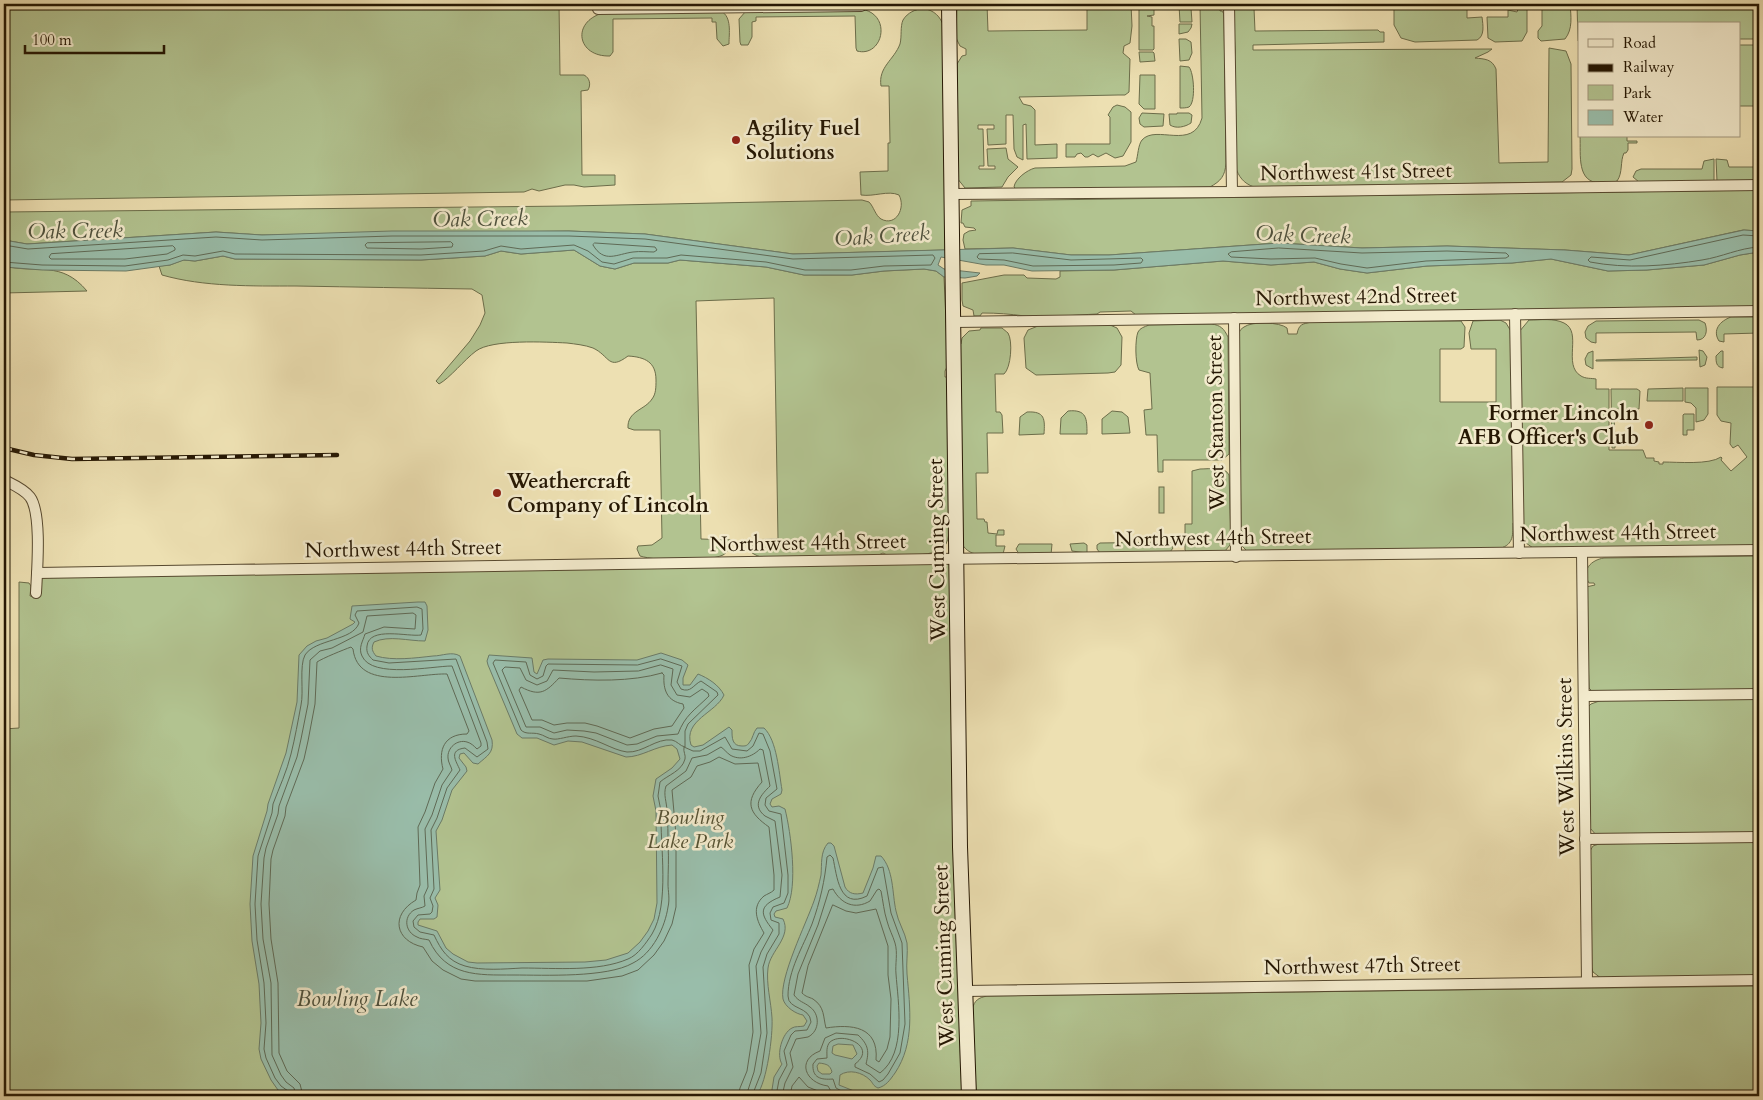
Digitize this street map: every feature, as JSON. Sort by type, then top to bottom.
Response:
[{"type":"street","points":[[598,6],[861,6],[865,4]]},
{"type":"street","name":"West Cuming Street","points":[[949,4],[960,847],[969,1096]]},
{"type":"street","points":[[1229,4],[1232,192]]},
{"type":"street","name":"Northwest 41st Street","points":[[952,194],[1759,185]]},
{"type":"street","name":"Northwest 42nd Street","points":[[954,322],[1759,311]]},
{"type":"street","points":[[1515,314],[1520,553]]},
{"type":"street","name":"West Stanton Street","points":[[1234,318],[1236,557]]},
{"type":"street","points":[[4,480],[29,495],[36,510],[38,562],[36,593]]},
{"type":"street","name":"Northwest 44th Street","points":[[37,573],[1759,550]]},
{"type":"street","name":"West Wilkins Street","points":[[1582,552],[1588,982]]},
{"type":"street","points":[[1584,696],[1759,694]]},
{"type":"street","points":[[1585,839],[1759,837]]},
{"type":"street","name":"Northwest 47th Street","points":[[965,991],[1759,980]]},
{"type":"green space","points":[[142,4],[559,4],[560,75],[584,75],[588,78],[589,82],[588,90],[581,91],[582,175],[615,175],[615,185],[584,187],[565,185],[539,191],[532,189],[524,192],[4,200],[4,10],[130,9],[137,8]]},
{"type":"green space","points":[[957,4],[987,4],[988,31],[1087,30],[1087,4],[1131,4],[1132,26],[1130,43],[1124,46],[1123,53],[1130,59],[1129,92],[1125,95],[1019,97],[1023,104],[1031,106],[1035,110],[1035,145],[1057,144],[1057,158],[1027,159],[1026,124],[1023,125],[1023,160],[1017,157],[1014,149],[1013,115],[1006,115],[1006,144],[988,145],[987,129],[994,129],[994,125],[978,125],[978,129],[983,129],[984,166],[979,166],[979,169],[995,169],[995,166],[988,166],[987,149],[1006,148],[1008,159],[1018,167],[1008,177],[1002,187],[965,188],[957,178],[957,64],[962,56],[966,55],[966,49],[960,46],[956,38]]},
{"type":"green space","points":[[1139,4],[1154,4],[1154,15],[1147,16],[1152,17],[1152,26],[1154,26],[1153,50],[1139,50]]},
{"type":"green space","points":[[1200,4],[1220,4],[1220,11],[1224,14],[1226,163],[1225,171],[1217,183],[1210,187],[1017,190],[1014,187],[1022,175],[1035,168],[1125,166],[1136,162],[1141,142],[1148,136],[1156,134],[1183,135],[1191,133],[1197,128],[1202,118]]},
{"type":"green space","points":[[1236,4],[1249,4],[1254,8],[1255,31],[1378,30],[1384,32],[1384,42],[1253,45],[1253,50],[1492,49],[1475,58],[1490,61],[1496,69],[1499,163],[1548,162],[1549,48],[1566,51],[1571,64],[1571,175],[1562,182],[1254,187],[1247,184],[1235,166],[1233,10]]},
{"type":"green space","points":[[1394,4],[1467,4],[1467,18],[1482,17],[1483,27],[1481,36],[1477,40],[1415,42],[1401,38],[1394,25]]},
{"type":"green space","points":[[1542,4],[1570,4],[1570,27],[1565,39],[1541,41],[1538,38],[1538,31],[1542,26]]},
{"type":"green space","points":[[1577,4],[1759,4],[1759,39],[1740,39],[1740,22],[1578,22],[1578,41]]},
{"type":"green space","points":[[1179,5],[1186,5],[1191,8],[1192,22],[1180,22]]},
{"type":"green space","points":[[1522,5],[1527,10],[1527,32],[1522,41],[1495,42],[1488,38],[1487,17],[1508,17],[1508,10],[1517,12],[1519,6]]},
{"type":"green space","points":[[923,8],[936,15],[944,27],[945,250],[793,254],[645,234],[569,231],[262,235],[216,232],[27,244],[4,240],[4,212],[569,206],[862,200],[869,202],[881,219],[891,220],[898,215],[900,210],[901,200],[899,195],[890,193],[861,195],[860,172],[888,171],[888,143],[890,143],[889,86],[881,86],[882,74],[900,44],[903,20],[909,13]]},
{"type":"green space","points":[[861,9],[871,13],[878,19],[881,26],[878,42],[873,48],[866,51],[857,51],[856,48],[855,16],[756,17],[756,21],[752,22],[752,37],[748,45],[741,45],[740,42],[739,19],[746,11]]},
{"type":"green space","points":[[721,11],[727,17],[729,26],[729,44],[723,46],[717,39],[716,22],[712,22],[712,18],[613,19],[613,52],[610,56],[599,55],[590,51],[582,38],[582,31],[586,24],[593,17],[603,13]]},
{"type":"green space","points":[[1179,24],[1192,24],[1188,32],[1179,34]]},
{"type":"green space","points":[[1179,39],[1186,39],[1191,42],[1192,53],[1189,60],[1180,61]]},
{"type":"green space","points":[[1740,45],[1759,45],[1759,106],[1740,106]]},
{"type":"green space","points":[[1139,52],[1153,52],[1155,61],[1140,62]]},
{"type":"green space","points":[[1180,66],[1189,67],[1193,81],[1193,99],[1189,107],[1186,108],[1180,108]]},
{"type":"green space","points":[[1140,75],[1155,75],[1155,109],[1144,109],[1139,104]]},
{"type":"green space","points":[[1117,105],[1125,107],[1131,112],[1131,142],[1123,156],[1115,158],[1106,153],[1098,157],[1093,154],[1085,157],[1081,153],[1075,157],[1066,157],[1066,144],[1110,144],[1110,117],[1108,115],[1113,107]]},
{"type":"green space","points":[[1142,113],[1164,114],[1163,126],[1144,127],[1140,124],[1139,118]]},
{"type":"green space","points":[[1189,113],[1192,115],[1191,123],[1180,127],[1170,125],[1169,114]]},
{"type":"green space","points":[[1580,138],[1627,138],[1627,141],[1637,141],[1637,143],[1628,143],[1628,150],[1623,156],[1620,174],[1617,181],[1611,183],[1593,182],[1587,178],[1581,167]]},
{"type":"green space","points":[[1714,159],[1714,181],[1639,182],[1633,177],[1636,171],[1641,169],[1702,169],[1704,161]]},
{"type":"green space","points":[[1716,159],[1727,160],[1729,167],[1759,167],[1759,181],[1717,181]]},
{"type":"green space","points":[[1759,190],[1759,231],[1743,230],[1629,255],[1565,250],[1447,246],[1362,248],[1279,243],[1109,255],[1071,255],[1013,248],[965,249],[964,234],[976,230],[965,227],[961,223],[962,210],[971,206],[971,201]]},
{"type":"green space","points":[[574,250],[600,266],[615,269],[634,263],[668,263],[680,260],[766,267],[804,275],[852,275],[924,269],[936,271],[944,277],[948,365],[945,377],[948,377],[950,524],[946,544],[935,552],[928,554],[889,556],[883,553],[876,556],[764,558],[749,550],[744,540],[778,539],[774,298],[696,301],[701,539],[734,540],[731,547],[723,555],[706,559],[669,560],[640,556],[637,549],[638,546],[652,545],[662,538],[660,430],[634,430],[628,428],[628,422],[633,414],[649,403],[655,393],[656,380],[654,369],[644,359],[628,356],[613,362],[593,348],[567,343],[506,343],[484,347],[476,351],[448,378],[439,384],[436,381],[470,341],[485,313],[482,295],[472,289],[211,284],[162,275],[159,266],[170,265],[183,260],[195,261],[223,256],[235,259],[421,260],[485,256],[501,251],[521,254]]},
{"type":"green space","points":[[1759,252],[1759,307],[1136,315],[1131,311],[1043,317],[988,313],[974,316],[973,310],[963,306],[962,300],[962,283],[1004,275],[1024,275],[1027,278],[1056,279],[1060,277],[1060,271],[1114,270],[1223,261],[1271,265],[1314,262],[1340,269],[1367,273],[1427,266],[1512,263],[1551,259],[1608,271],[1704,265]]},
{"type":"green space","points":[[4,266],[48,270],[68,275],[87,291],[4,293]]},
{"type":"green space","points":[[1731,317],[1759,317],[1759,333],[1724,334],[1724,342],[1719,341],[1716,333],[1718,326]]},
{"type":"green space","points":[[1500,320],[1506,323],[1512,333],[1515,523],[1513,523],[1511,540],[1506,546],[1497,549],[1248,552],[1241,545],[1239,333],[1241,329],[1253,324],[1272,323],[1287,328],[1288,334],[1297,334],[1302,325],[1312,322],[1461,321],[1465,327],[1464,347],[1461,349],[1440,349],[1440,402],[1496,402],[1496,349],[1471,349],[1469,333],[1473,321]]},
{"type":"green space","points":[[1529,320],[1556,320],[1569,327],[1573,341],[1573,364],[1576,371],[1583,377],[1596,379],[1596,389],[1609,389],[1609,450],[1643,450],[1646,458],[1654,458],[1654,461],[1659,462],[1659,464],[1663,464],[1663,462],[1701,462],[1716,460],[1721,457],[1721,460],[1731,471],[1747,457],[1738,445],[1733,448],[1730,444],[1731,423],[1721,421],[1717,415],[1717,387],[1759,387],[1759,546],[1533,548],[1526,543],[1523,534],[1519,332]]},
{"type":"green space","points":[[1699,320],[1705,323],[1706,329],[1704,337],[1700,340],[1697,340],[1696,332],[1596,333],[1596,343],[1586,338],[1585,332],[1588,326],[1596,321]]},
{"type":"green space","points":[[1211,324],[1222,328],[1228,337],[1229,454],[1222,460],[1163,460],[1163,472],[1158,472],[1157,435],[1146,435],[1144,410],[1152,409],[1150,373],[1139,370],[1138,367],[1136,340],[1138,332],[1149,325]]},
{"type":"green space","points":[[1110,325],[1117,328],[1122,337],[1121,365],[1115,372],[1036,375],[1026,368],[1024,338],[1028,330],[1038,326]]},
{"type":"green space","points":[[981,328],[1002,328],[1010,337],[1010,360],[1006,371],[1004,374],[995,374],[996,412],[1000,412],[1002,415],[1003,433],[987,433],[988,473],[976,473],[977,519],[984,519],[987,522],[988,533],[997,534],[998,530],[1004,530],[1004,535],[996,535],[996,546],[1005,546],[1003,554],[975,554],[966,549],[962,544],[959,344],[961,344],[962,338],[969,331],[980,330]]},
{"type":"green space","points":[[1699,350],[1703,351],[1707,357],[1705,365],[1700,367]]},
{"type":"green space","points":[[1593,351],[1593,369],[1586,365],[1585,359],[1588,353]]},
{"type":"green space","points":[[1723,351],[1723,368],[1718,365],[1716,360],[1716,356]]},
{"type":"green space","points":[[1697,357],[1697,360],[1596,361],[1596,360]]},
{"type":"green space","points":[[1683,388],[1683,401],[1647,401],[1648,389]]},
{"type":"green space","points":[[1685,388],[1708,388],[1708,414],[1704,420],[1696,422],[1696,408],[1691,403],[1685,402]]},
{"type":"green space","points":[[1611,389],[1637,389],[1640,391],[1639,409],[1614,409],[1615,448],[1612,448]]},
{"type":"green space","points":[[1068,411],[1079,412],[1085,416],[1087,434],[1060,434],[1061,418]]},
{"type":"green space","points":[[1112,411],[1122,412],[1128,417],[1130,433],[1102,434],[1102,419]]},
{"type":"green space","points":[[1027,412],[1037,413],[1043,417],[1044,434],[1019,435],[1020,417]]},
{"type":"green space","points":[[1684,414],[1694,414],[1694,430],[1687,430],[1687,435],[1683,435]]},
{"type":"green space","points":[[1221,469],[1229,475],[1231,539],[1230,545],[1225,551],[1187,552],[1185,550],[1185,524],[1192,524],[1192,471]]},
{"type":"green space","points":[[1159,487],[1164,487],[1164,513],[1159,513]]},
{"type":"green space","points":[[1170,542],[1173,548],[1170,552],[1100,553],[1097,549],[1097,545],[1100,543]]},
{"type":"green space","points":[[1084,543],[1087,545],[1087,553],[1072,551],[1070,544]]},
{"type":"green space","points":[[1019,544],[1052,544],[1051,555],[1019,554],[1016,549]]},
{"type":"green space","points":[[1759,556],[1759,691],[1592,691],[1589,688],[1586,587],[1595,585],[1594,583],[1589,583],[1586,574],[1591,563],[1604,558]]},
{"type":"green space","name":"Bowling Lake Park","points":[[957,560],[969,1096],[4,1096],[4,729],[19,728],[19,582],[29,583],[31,586],[30,596],[36,597],[37,573]]},
{"type":"green space","points":[[1759,698],[1759,834],[1597,836],[1590,828],[1587,708],[1591,704],[1602,700]]},
{"type":"green space","points":[[1759,841],[1759,977],[1602,979],[1593,972],[1591,966],[1590,851],[1593,846],[1599,844]]},
{"type":"green space","points":[[1759,986],[1759,1096],[976,1096],[972,1009],[977,1000],[987,996]]},
{"type":"water","name":"Oak Creek","points":[[1744,230],[1759,231],[1759,252],[1704,265],[1608,271],[1551,259],[1512,263],[1427,266],[1367,273],[1340,269],[1314,262],[1271,265],[1223,261],[1114,270],[1032,271],[1004,265],[986,265],[941,257],[938,265],[944,269],[980,273],[977,276],[965,278],[944,277],[936,271],[924,269],[852,275],[804,275],[766,267],[680,260],[668,263],[634,263],[615,269],[600,266],[574,250],[521,254],[501,251],[485,256],[421,260],[235,259],[223,256],[195,261],[184,260],[170,265],[126,271],[42,270],[4,267],[4,240],[27,244],[216,232],[262,235],[392,231],[569,231],[645,234],[793,254],[1013,248],[1071,255],[1109,255],[1279,243],[1362,248],[1447,246],[1565,250],[1629,255]]},
{"type":"water","name":"Bowling Lake","points":[[425,602],[427,606],[428,630],[425,641],[380,640],[374,642],[372,648],[374,653],[376,656],[383,658],[397,659],[450,654],[460,656],[492,740],[491,751],[478,764],[473,763],[464,753],[460,754],[459,758],[467,771],[452,790],[442,820],[436,831],[440,890],[435,898],[438,905],[437,917],[434,919],[420,919],[418,922],[418,925],[437,931],[446,948],[468,962],[585,962],[606,960],[628,953],[640,942],[654,919],[657,903],[656,811],[653,796],[656,779],[672,768],[680,759],[677,749],[672,745],[660,747],[632,757],[626,757],[582,742],[568,741],[554,745],[537,738],[522,738],[517,734],[488,665],[489,655],[532,658],[534,672],[537,674],[543,660],[548,659],[637,660],[661,653],[682,660],[688,665],[683,678],[683,685],[690,685],[698,674],[713,682],[724,695],[714,707],[701,717],[692,729],[690,736],[691,745],[694,747],[703,745],[729,727],[732,730],[734,743],[739,746],[747,745],[757,728],[764,728],[768,733],[775,748],[782,790],[781,794],[772,799],[770,804],[772,807],[779,806],[785,809],[793,873],[787,908],[776,911],[774,914],[775,917],[783,919],[785,932],[772,956],[768,968],[772,1018],[771,1036],[764,1080],[757,1095],[287,1096],[278,1090],[271,1080],[261,1059],[259,1049],[261,1023],[259,984],[252,941],[250,904],[253,856],[268,804],[286,753],[297,702],[299,655],[307,646],[353,624],[355,622],[350,619],[352,606]]},
{"type":"water","points":[[828,843],[834,846],[845,887],[852,893],[863,893],[876,856],[881,856],[888,868],[897,915],[907,943],[910,1025],[906,1050],[895,1073],[881,1087],[876,1087],[867,1077],[859,1073],[847,1072],[840,1075],[839,1085],[854,1091],[857,1096],[771,1096],[774,1077],[782,1064],[780,1050],[785,1034],[793,1027],[804,1026],[807,1021],[803,1015],[794,1012],[786,1005],[783,999],[783,990],[789,965],[816,895],[825,847]],"holes":[[[838,1044],[853,1045],[857,1054],[852,1059],[835,1055],[832,1053],[833,1046]],[[819,1063],[828,1065],[832,1072],[830,1074],[822,1074],[818,1071],[817,1066]]]},
{"type":"railway","points":[[4,448],[34,455],[72,459],[337,455]]},
{"type":"place","name":"Agility Fuel Solutions","points":[[736,140]]},
{"type":"place","name":"Former Lincoln AFB Officer's Club","points":[[1649,425]]},
{"type":"place","name":"Weathercraft Company of Lincoln","points":[[497,493]]}]
